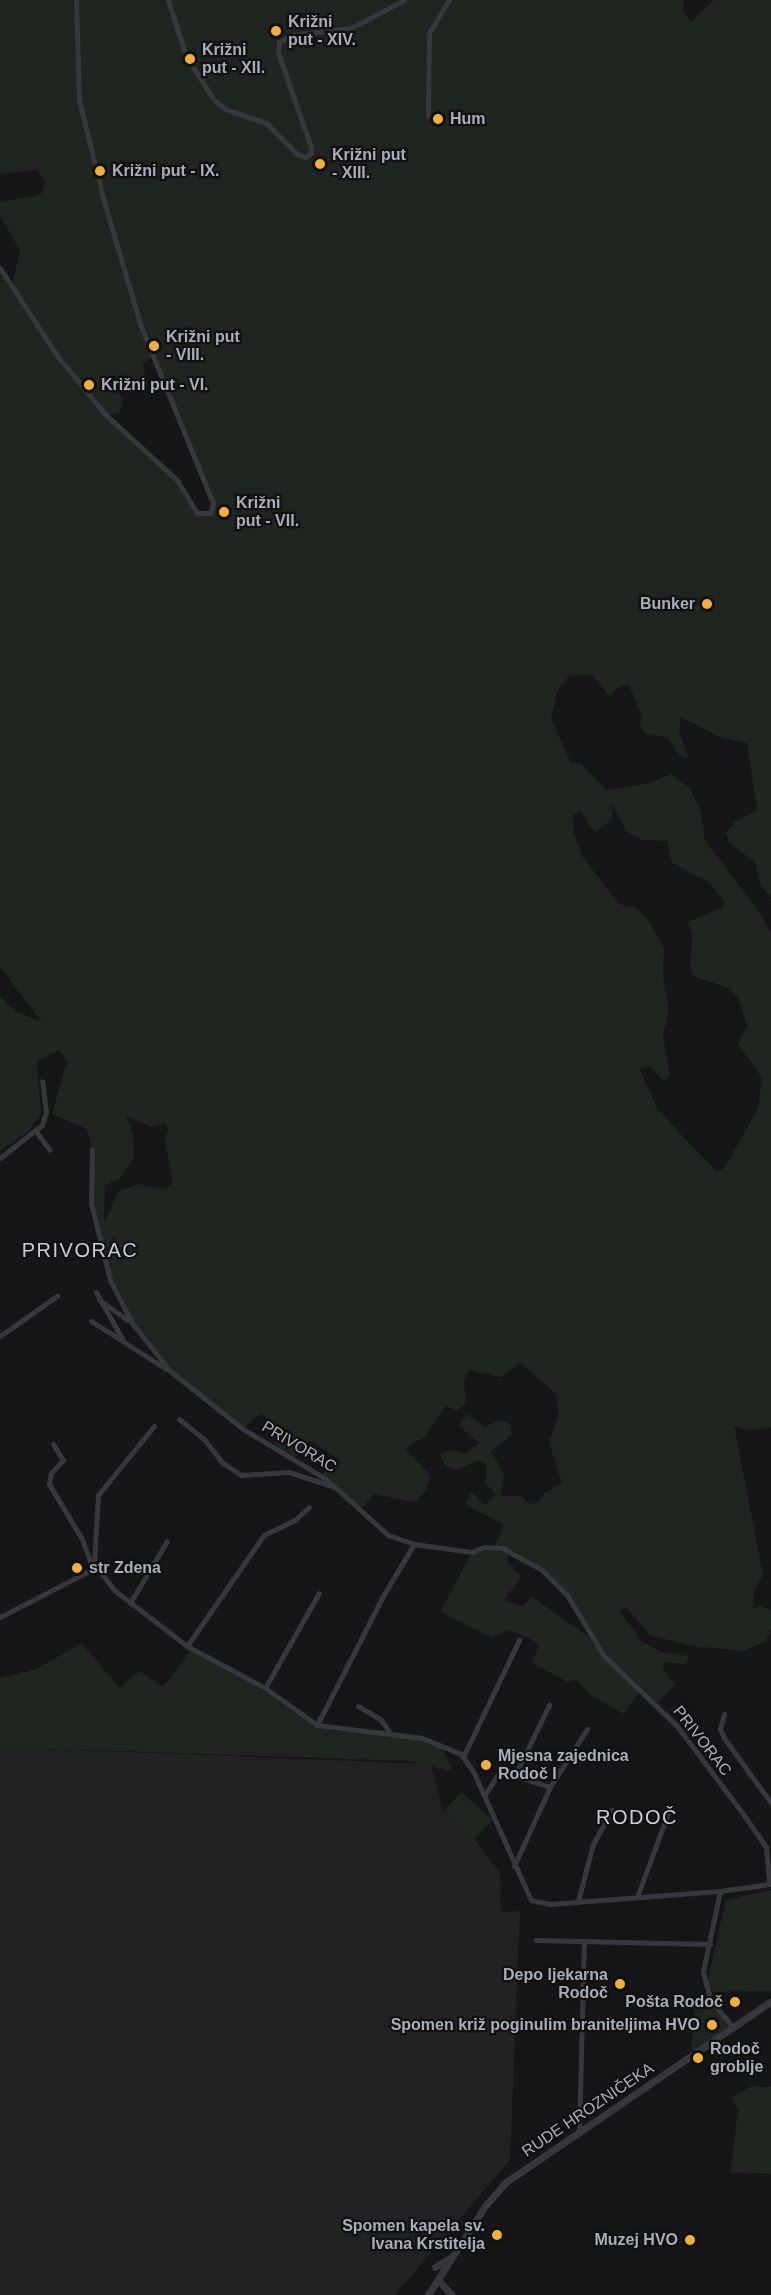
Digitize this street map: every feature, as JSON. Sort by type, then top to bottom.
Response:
[{"type":"street","points":[[0,268],[58,357],[106,415],[177,480],[196,513],[211,513],[213,502],[141,327],[105,205],[79,100],[76,0]]},
{"type":"street","points":[[168,0],[186,56],[214,100],[225,109],[274,128],[303,156],[310,154],[312,147],[278,53],[279,42],[293,35],[351,28],[404,0]]},
{"type":"street","points":[[428,115],[429,33],[449,0]]},
{"type":"street","points":[[0,1158],[37,1133],[46,1112],[42,1081]]},
{"type":"street","points":[[37,1133],[50,1150]]},
{"type":"street","name":"PRIVORAC","points":[[92,1149],[89,1190],[93,1217],[110,1280],[132,1323],[170,1371],[243,1429],[339,1489],[388,1535],[414,1544],[472,1552],[484,1547],[502,1548],[542,1570],[567,1595],[604,1656],[677,1726],[769,1845],[770,1884]]},
{"type":"street","points":[[96,1292],[124,1342]]},
{"type":"street","points":[[0,1336],[57,1296]]},
{"type":"street","points":[[99,1300],[132,1323]]},
{"type":"street","points":[[91,1321],[170,1371]]},
{"type":"street","points":[[179,1419],[204,1439],[223,1464],[241,1475],[289,1473],[339,1489]]},
{"type":"street","points":[[93,1569],[98,1495],[154,1426]]},
{"type":"street","points":[[53,1444],[63,1460],[51,1473],[49,1484],[82,1539],[93,1569],[130,1603],[187,1646],[265,1688],[317,1725],[340,1731],[390,1733],[442,1743],[464,1757],[531,1900],[541,1904],[720,1891],[770,1884]]},
{"type":"street","points":[[187,1646],[264,1535],[295,1520],[309,1507]]},
{"type":"street","points":[[130,1603],[167,1541]]},
{"type":"street","points":[[317,1725],[383,1596],[414,1544]]},
{"type":"street","points":[[0,1617],[93,1569]]},
{"type":"street","points":[[265,1688],[319,1593]]},
{"type":"street","points":[[464,1757],[519,1640]]},
{"type":"street","points":[[516,1773],[549,1705]]},
{"type":"street","points":[[358,1706],[381,1720],[390,1733]]},
{"type":"street","points":[[724,1714],[720,1729],[724,1738],[771,1803]]},
{"type":"street","points":[[514,1866],[550,1786],[587,1729]]},
{"type":"street","points":[[484,1796],[497,1773],[516,1773],[550,1786]]},
{"type":"street","points":[[637,1897],[670,1808]]},
{"type":"street","points":[[578,1901],[593,1844],[612,1810]]},
{"type":"street","points":[[720,1891],[703,1971],[704,1986],[733,2027]]},
{"type":"street","points":[[536,1940],[710,1944]]},
{"type":"street","points":[[579,2133],[584,1941]]},
{"type":"street","name":"RUDE HROZNIČEKA","points":[[433,2293],[495,2192],[771,2001]]},
{"type":"street","points":[[435,2267],[458,2249]]},
{"type":"street","points":[[439,2281],[452,2295]]},
{"type":"shaded area","points":[[0,0],[684,0],[683,10],[691,22],[714,0],[771,0],[771,898],[760,884],[755,862],[729,843],[726,832],[736,821],[757,810],[747,743],[720,737],[681,717],[679,731],[689,759],[682,758],[667,737],[647,735],[640,726],[642,716],[629,685],[617,688],[610,697],[593,676],[583,674],[569,676],[557,691],[551,719],[571,763],[580,763],[607,790],[650,783],[671,774],[690,789],[701,812],[705,841],[756,907],[771,933],[771,1427],[749,1431],[734,1426],[763,1574],[754,1591],[753,1608],[760,1606],[771,1610],[771,1629],[766,1641],[744,1651],[691,1646],[650,1635],[627,1608],[620,1611],[641,1641],[662,1652],[689,1656],[686,1664],[664,1662],[663,1668],[675,1685],[656,1705],[640,1690],[624,1714],[589,1694],[577,1680],[567,1682],[532,1662],[539,1645],[527,1637],[507,1630],[493,1638],[440,1612],[472,1552],[484,1547],[508,1554],[507,1564],[522,1576],[504,1600],[523,1607],[532,1597],[592,1639],[557,1583],[509,1550],[494,1548],[504,1524],[465,1505],[471,1492],[485,1505],[496,1494],[486,1484],[486,1465],[480,1460],[457,1470],[446,1466],[440,1455],[449,1450],[465,1453],[480,1443],[459,1426],[467,1414],[485,1427],[499,1420],[511,1424],[511,1435],[491,1452],[504,1474],[501,1496],[522,1496],[529,1504],[538,1502],[544,1493],[562,1483],[549,1443],[558,1416],[557,1395],[521,1363],[501,1377],[469,1370],[464,1382],[467,1402],[456,1411],[446,1406],[425,1436],[405,1449],[431,1476],[425,1492],[415,1502],[374,1494],[362,1508],[321,1474],[340,1460],[309,1440],[294,1458],[273,1447],[284,1431],[261,1413],[243,1429],[179,1380],[132,1323],[116,1294],[93,1217],[92,1149],[87,1129],[52,1114],[67,1061],[59,1050],[37,1061],[41,1114],[29,1131],[0,1151],[0,997],[16,1012],[42,1022],[0,967],[0,268],[12,285],[20,250],[0,216],[0,201],[33,197],[42,193],[45,182],[37,169],[0,175]],"holes":[[[152,357],[213,510],[205,516],[197,513],[170,473],[107,415],[119,413],[123,405],[118,385],[122,382],[144,389],[147,384],[143,364]],[[612,804],[627,832],[642,840],[667,841],[672,863],[710,883],[725,903],[722,908],[688,922],[692,935],[690,967],[693,976],[729,988],[738,997],[747,1026],[738,1044],[762,1078],[758,1108],[723,1171],[715,1170],[657,1109],[640,1069],[650,1066],[663,1081],[670,1076],[663,1034],[669,1009],[663,977],[664,948],[647,918],[635,907],[622,905],[614,898],[582,856],[574,834],[573,816],[580,810],[595,832],[612,819]],[[126,1116],[152,1127],[165,1124],[168,1128],[165,1141],[172,1178],[171,1186],[163,1189],[137,1184],[118,1192],[104,1223],[105,1185],[119,1180],[134,1158],[133,1134]]]},
{"type":"shaded area","points":[[81,1643],[120,1688],[139,1671],[163,1687],[191,1650],[265,1692],[311,1724],[334,1731],[389,1734],[442,1744],[452,1771],[409,1761],[0,1747],[0,1678],[37,1669]]},
{"type":"shaded area","points":[[0,1747],[431,1764],[443,1812],[477,1842],[500,1874],[501,1912],[520,1911],[510,2160],[395,2295],[0,2295]]},
{"type":"shaded area","points":[[461,1792],[492,1820],[474,1840],[443,1812]]},
{"type":"shaded area","points":[[771,1890],[771,1991],[713,1992],[707,1983],[726,1900]]},
{"type":"shaded area","points":[[708,1994],[733,2027],[696,2052],[691,2049],[696,1999]]},
{"type":"shaded area","points":[[752,2086],[771,2087],[771,2174],[730,2173],[738,2109],[731,2098]]},
{"type":"place","name":"Križni put - XIV.","points":[[276,31]]},
{"type":"place","name":"Križni put - XII.","points":[[190,59]]},
{"type":"place","name":"Hum","points":[[438,119]]},
{"type":"place","name":"Križni put - XIII.","points":[[320,164]]},
{"type":"place","name":"Križni put - IX.","points":[[100,171]]},
{"type":"place","name":"Križni put - VIII.","points":[[154,346]]},
{"type":"place","name":"Križni put - VI.","points":[[89,385]]},
{"type":"place","name":"Križni put - VII.","points":[[224,512]]},
{"type":"place","name":"Bunker","points":[[707,604]]},
{"type":"place","name":"str Zdena","points":[[77,1568]]},
{"type":"place","name":"Mjesna zajednica Rodoč I","points":[[486,1765]]},
{"type":"place","name":"Depo ljekarna Rodoč","points":[[620,1984]]},
{"type":"place","name":"Pošta Rodoč","points":[[735,2002]]},
{"type":"place","name":"Spomen križ poginulim braniteljima HVO","points":[[712,2025]]},
{"type":"place","name":"Rodoč groblje","points":[[698,2058]]},
{"type":"place","name":"Spomen kapela sv. Ivana Krstitelja","points":[[497,2235]]},
{"type":"place","name":"Muzej HVO","points":[[690,2240]]},
{"type":"district","name":"PRIVORAC","points":[[80,1250]]},
{"type":"district","name":"RODOČ","points":[[637,1817]]}]
